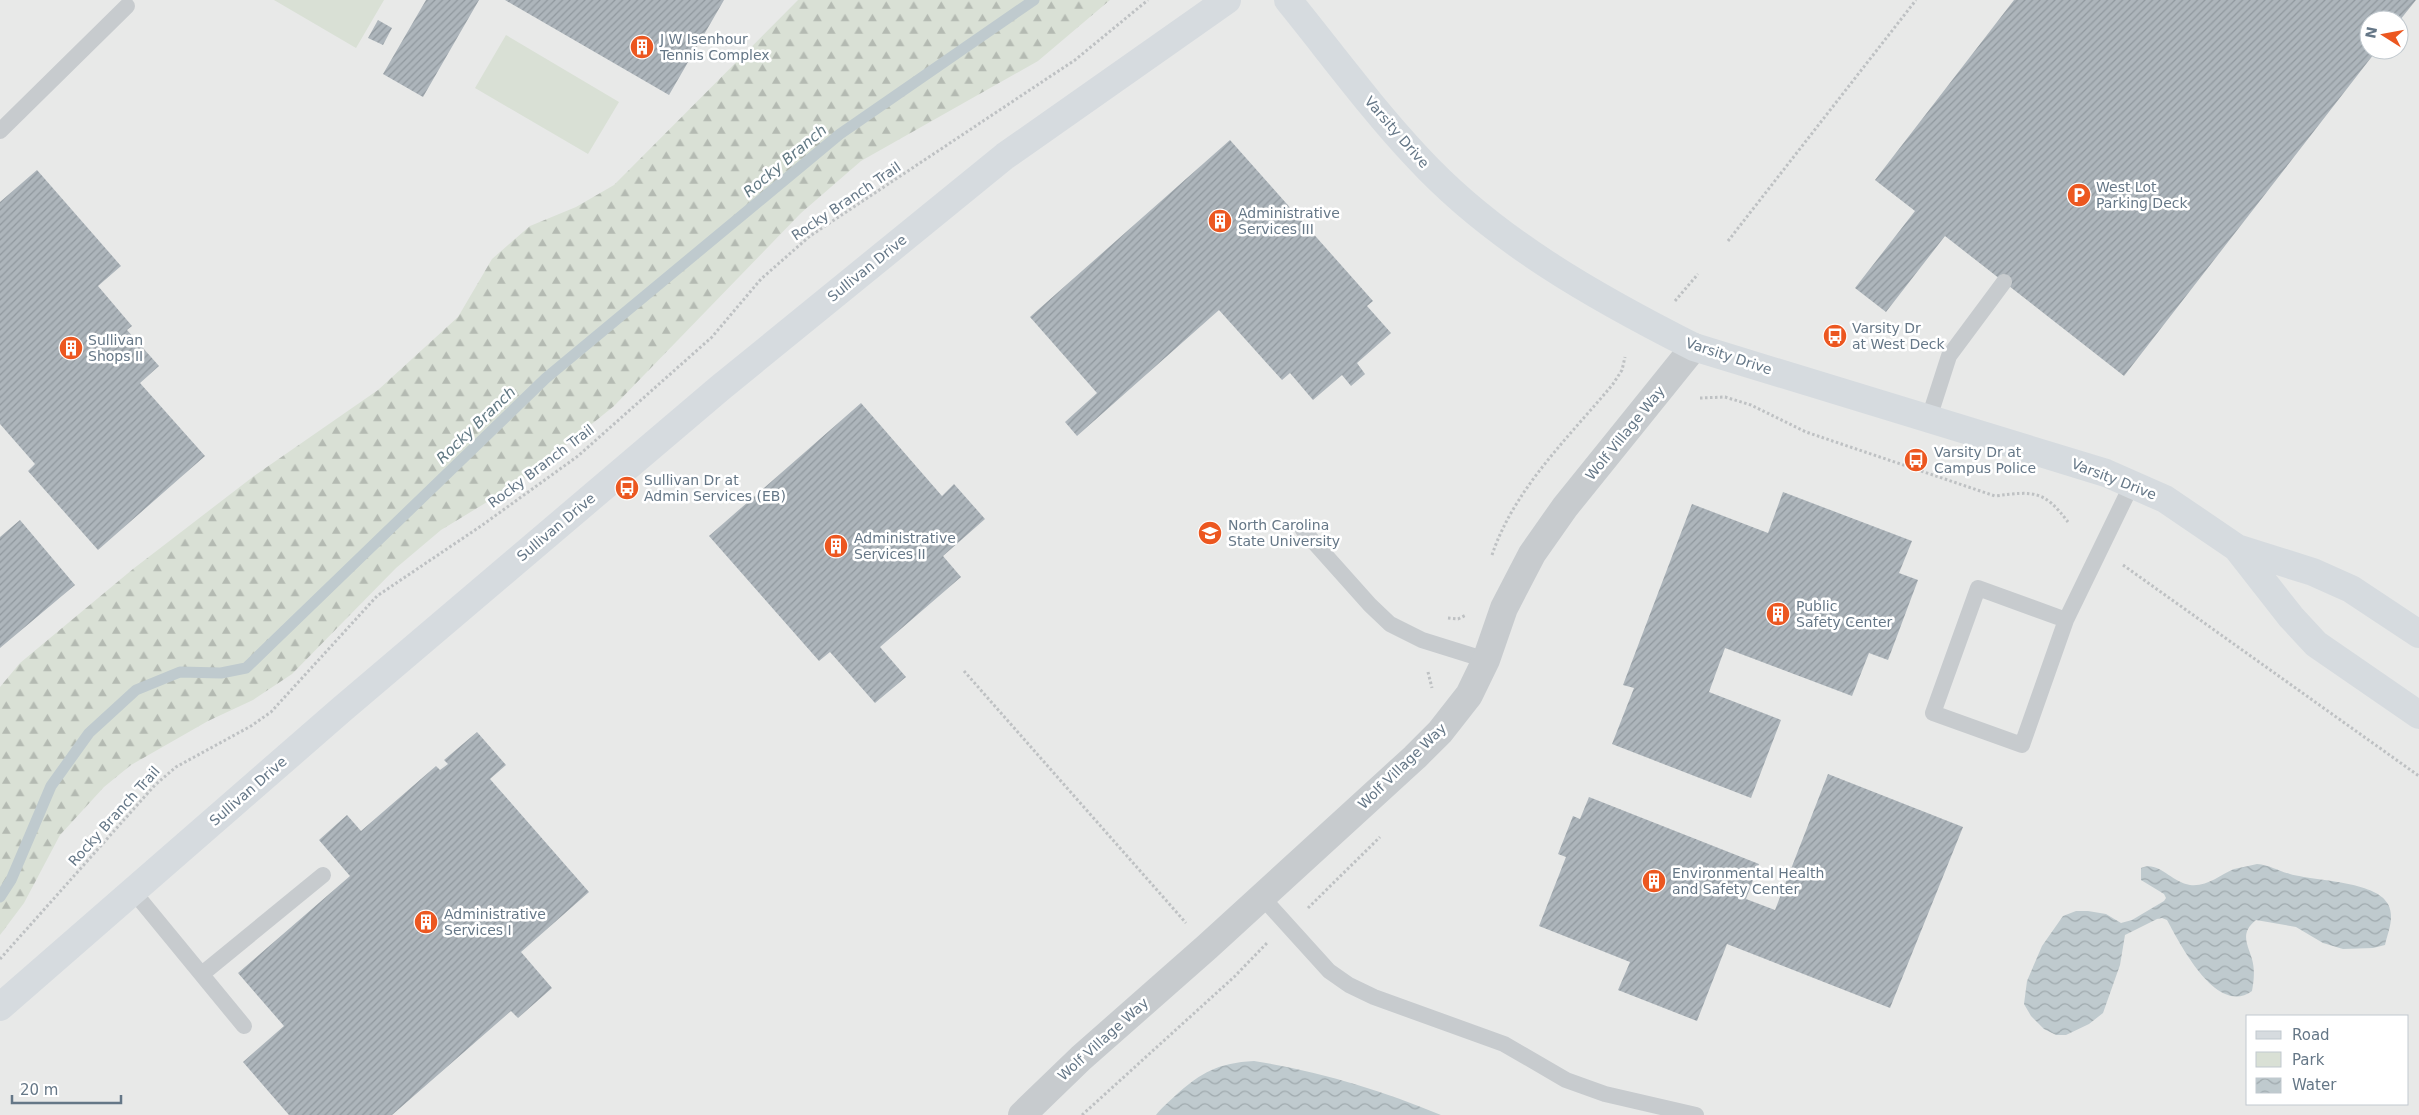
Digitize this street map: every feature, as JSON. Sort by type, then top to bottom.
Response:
[{"type":"street","name":"Sullivan Drive","points":[[0,1007],[341,710],[691,412],[990,168],[1227,0]]},
{"type":"street","name":"Varsity Drive","points":[[1288,0],[1418,158],[1464,202],[1504,236],[1548,264],[1653,326],[1694,347],[2106,473],[2165,499],[2236,548],[2291,617],[2316,644],[2419,716]]},
{"type":"street","name":"Wolf Village Way","points":[[1022,1115],[1080,1058],[1207,947],[1416,757],[1440,732],[1469,695],[1486,660],[1504,608],[1532,554],[1566,507],[1694,347]]},
{"type":"street","name":"Varsity Drive","points":[[2236,548],[2313,572],[2352,589],[2419,634]]},
{"type":"lane","points":[[0,131],[127,6]]},
{"type":"lane","points":[[1929,418],[1949,356],[2004,282]]},
{"type":"lane","points":[[2066,620],[1978,588],[1933,713],[2022,745],[2066,620],[2132,484]]},
{"type":"lane","points":[[1303,530],[1370,605],[1390,624],[1422,640],[1486,660]]},
{"type":"lane","points":[[202,974],[323,875]]},
{"type":"lane","points":[[133,891],[244,1026]]},
{"type":"lane","points":[[1262,897],[1328,971],[1348,985],[1374,997],[1504,1044],[1566,1080],[1605,1094],[1696,1115]]},
{"type":"path","name":"Rocky Branch Trail","points":[[0,959],[155,785],[176,767],[251,726],[271,712],[376,596],[481,526],[578,456],[712,337],[761,279],[810,236],[1075,60],[1148,0]]},
{"type":"path","points":[[1728,241],[1916,0]]},
{"type":"path","points":[[1675,301],[1698,274]]},
{"type":"path","points":[[1700,398],[1725,397],[1751,405],[1806,432],[1995,496],[2026,492],[2044,497],[2054,503],[2068,522]]},
{"type":"path","points":[[2123,565],[2419,776]]},
{"type":"path","points":[[964,670],[1234,977]]},
{"type":"path","points":[[1082,1115],[1234,977],[1256,952]]},
{"type":"shaded area","name":"North Carolina State University","points":[[0,0],[2419,0],[2419,1115],[0,1115]]},
{"type":"green space","points":[[274,0],[384,0],[356,48]]},
{"type":"green space","points":[[798,0],[1110,0],[1038,61],[861,161],[801,213],[614,406],[520,482],[441,530],[396,568],[292,674],[253,700],[208,721],[131,765],[104,787],[60,835],[24,903],[0,935],[0,687],[20,663],[133,569],[254,476],[378,390],[458,317],[492,259],[530,226],[576,207],[614,185]]},
{"type":"green space","points":[[506,35],[619,102],[588,154],[475,88]]},
{"type":"water","points":[[2257,864],[2286,873],[2358,886],[2381,896],[2388,904],[2391,914],[2385,945],[2373,948],[2343,949],[2323,943],[2296,927],[2256,920],[2246,934],[2254,967],[2252,991],[2239,996],[2226,994],[2213,986],[2190,960],[2167,920],[2157,919],[2125,935],[2120,965],[2103,1013],[2089,1024],[2066,1035],[2056,1035],[2044,1029],[2031,1016],[2024,1004],[2027,981],[2042,946],[2063,916],[2076,911],[2088,911],[2106,914],[2121,923],[2132,920],[2164,901],[2166,898],[2164,894],[2141,880],[2141,868],[2147,866],[2159,869],[2183,883],[2196,885],[2208,882],[2234,869]]},
{"type":"water","points":[[1254,1061],[1302,1070],[1349,1082],[1441,1115],[1156,1115],[1194,1080],[1211,1070],[1230,1064]]},
{"type":"building","points":[[426,0],[479,0],[423,97],[383,74]]},
{"type":"building","name":"J W Isenhour Tennis Complex","points":[[505,0],[724,0],[669,95]]},
{"type":"building","name":"West Lot Parking Deck","points":[[2014,0],[2416,0],[2408,10],[2359,10],[2359,60],[2369,60],[2124,376],[1945,236],[1886,312],[1855,288],[1915,211],[1875,180]]},
{"type":"building","points":[[378,20],[392,28],[383,45],[368,38]]},
{"type":"building","name":"Administrative Services III","points":[[1230,140],[1373,301],[1367,306],[1391,333],[1357,363],[1365,374],[1351,386],[1342,375],[1313,400],[1290,373],[1282,380],[1219,310],[1077,436],[1065,422],[1097,393],[1030,317]]},
{"type":"building","name":"Sullivan Shops II","points":[[37,170],[121,266],[98,286],[132,326],[127,330],[159,366],[140,383],[205,456],[98,550],[28,471],[35,464],[0,424],[0,202]]},
{"type":"building","name":"Administrative Services II","points":[[861,403],[942,496],[954,484],[985,519],[943,556],[961,577],[880,647],[906,677],[875,703],[830,652],[819,661],[709,536]]},
{"type":"building","name":"Public Safety Center","points":[[1783,492],[1912,541],[1899,573],[1918,580],[1888,660],[1869,653],[1852,696],[1725,648],[1709,692],[1781,720],[1751,798],[1612,744],[1634,688],[1623,685],[1692,504],[1768,533]]},
{"type":"building","points":[[20,520],[75,585],[0,648],[0,537]]},
{"type":"building","name":"Administrative Services I","points":[[477,732],[506,765],[490,779],[589,892],[521,952],[552,988],[518,1018],[511,1011],[392,1115],[289,1115],[243,1062],[284,1026],[238,973],[350,876],[319,840],[347,815],[361,831],[436,766],[440,770],[448,764],[444,760]]},
{"type":"building","name":"Environmental Health and Safety Center","points":[[1828,774],[1963,827],[1890,1008],[1727,944],[1697,1021],[1618,990],[1630,962],[1539,926],[1566,857],[1558,854],[1573,816],[1580,819],[1589,797],[1759,864],[1746,899],[1775,910]]},
{"type":"waterway","name":"Rocky Branch","points":[[0,897],[11,880],[51,786],[89,733],[136,690],[180,672],[221,673],[246,668],[546,378],[840,134],[1034,0]]},
{"type":"place","name":"J W Isenhour Tennis Complex","points":[[642,47]]},
{"type":"place","name":"West Lot Parking Deck","points":[[2079,195]]},
{"type":"place","name":"Administrative Services III","points":[[1220,221]]},
{"type":"place","name":"Varsity Dr at West Deck","points":[[1835,336]]},
{"type":"place","name":"Sullivan Shops II","points":[[71,348]]},
{"type":"place","name":"Varsity Dr at Campus Police","points":[[1916,460]]},
{"type":"place","name":"Sullivan Dr at Admin Services (EB)","points":[[627,488]]},
{"type":"place","name":"North Carolina State University","points":[[1210,533]]},
{"type":"place","name":"Administrative Services II","points":[[836,546]]},
{"type":"place","name":"Public Safety Center","points":[[1778,614]]},
{"type":"place","name":"Environmental Health and Safety Center","points":[[1654,881]]},
{"type":"place","name":"Administrative Services I","points":[[426,922]]}]
